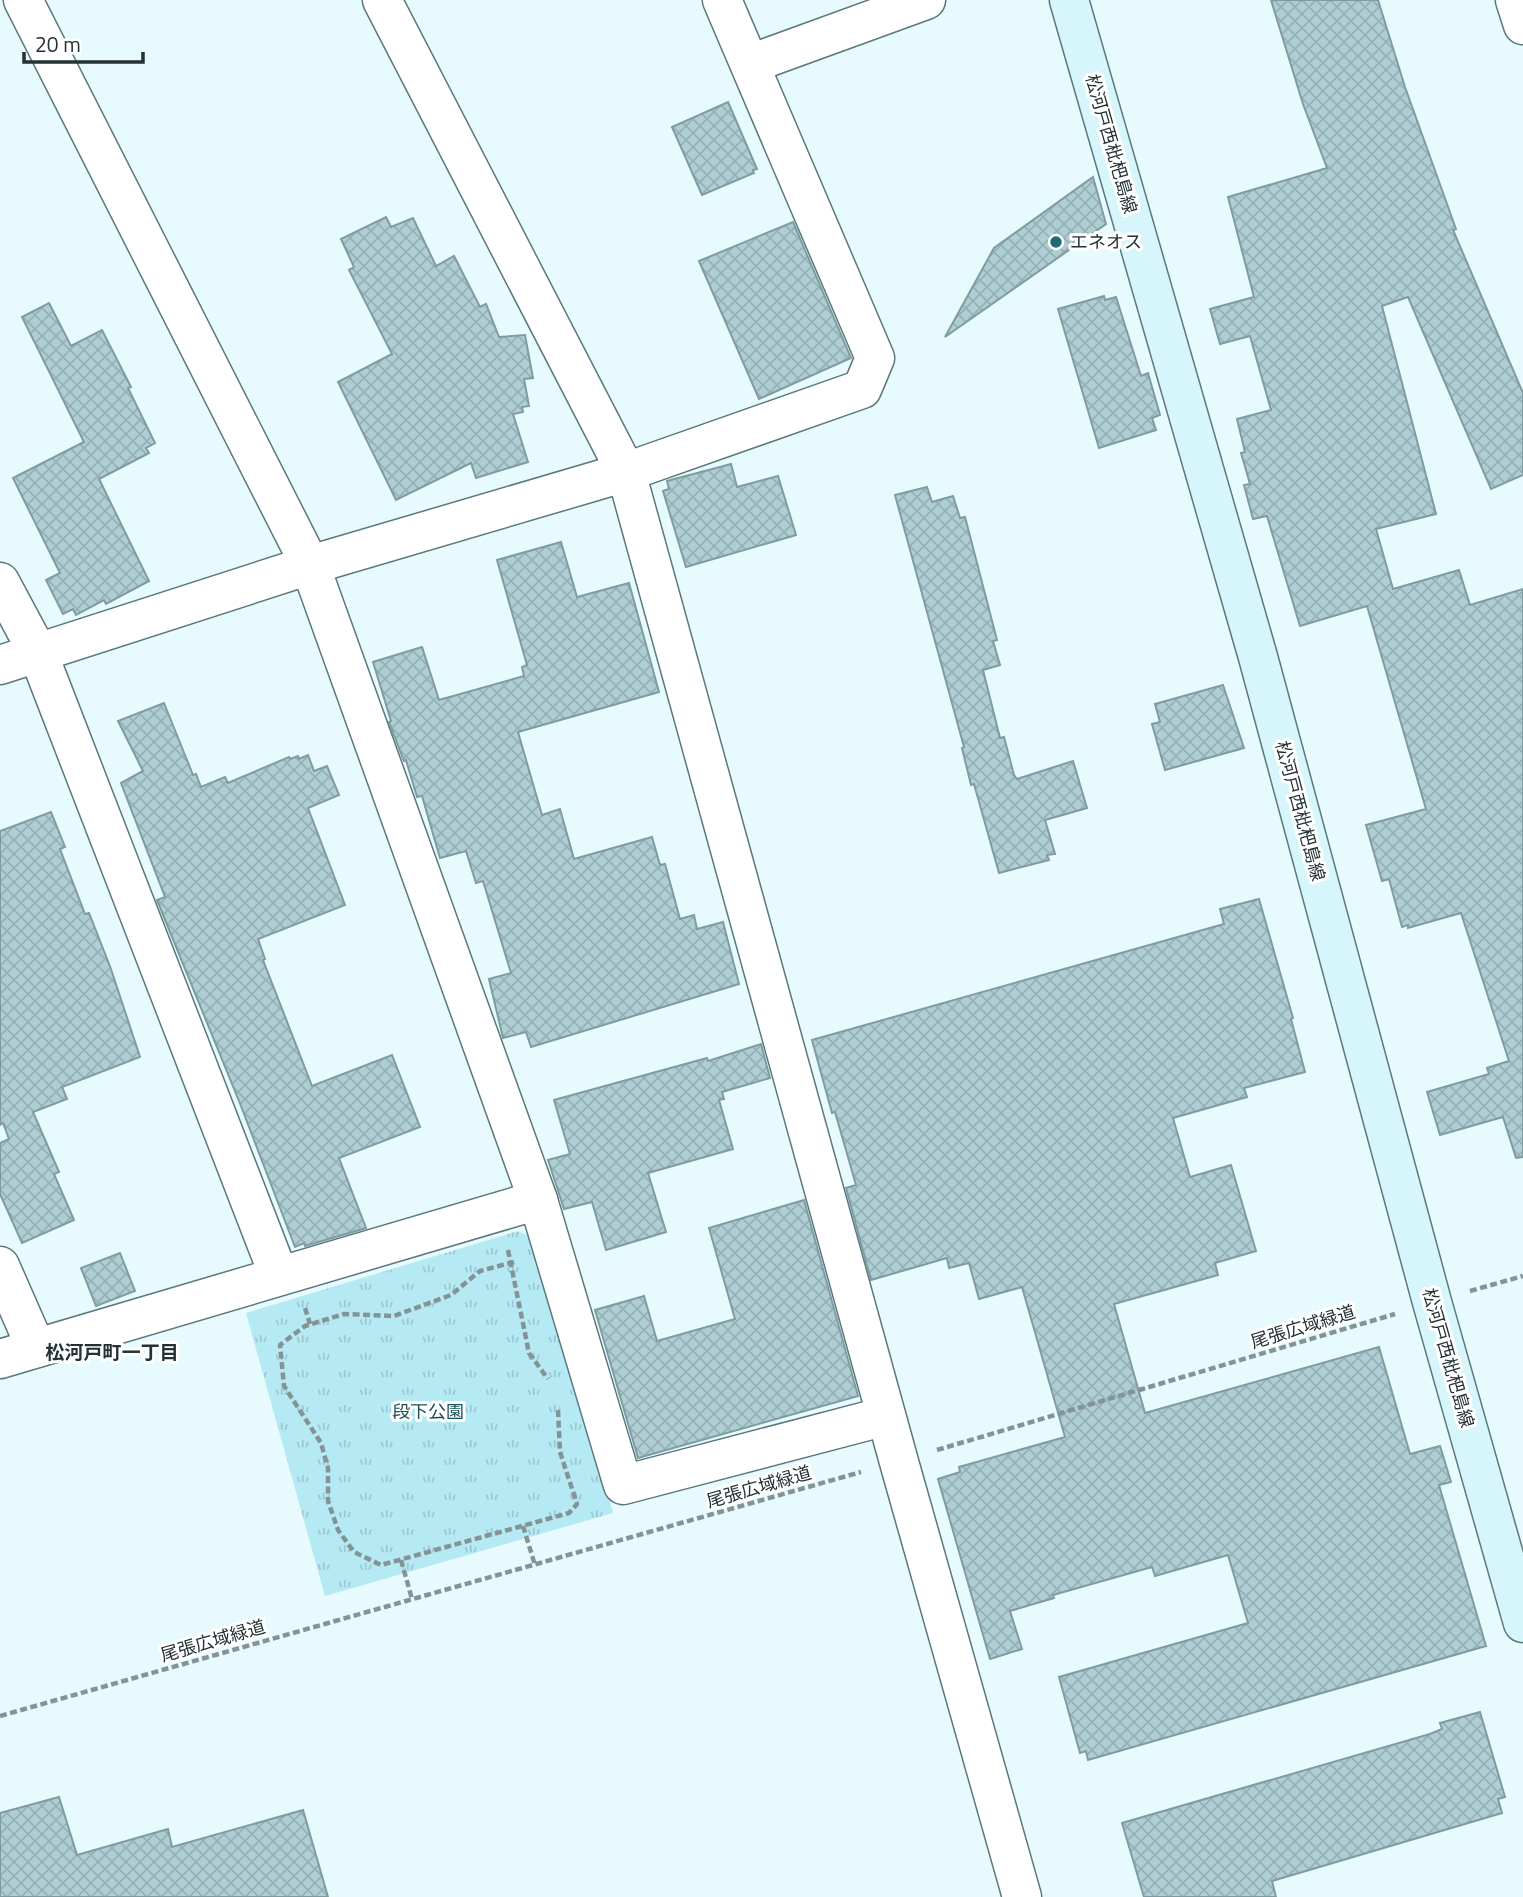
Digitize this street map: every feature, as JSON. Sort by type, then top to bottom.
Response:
[{"type":"main road","name":"松河戸西枇杷島線","points":[[1069,0],[1258,657],[1432,1303],[1523,1623]]},
{"type":"street","points":[[0,6],[13,0]]},
{"type":"street","points":[[23,0],[310,565],[538,1200],[623,1485],[886,1416]]},
{"type":"street","points":[[382,0],[626,472],[886,1416],[1022,1897]]},
{"type":"street","points":[[0,664],[310,565],[626,472],[862,389],[876,359],[722,0]]},
{"type":"street","points":[[750,64],[926,0]]},
{"type":"street","points":[[1515,0],[1523,25]]},
{"type":"street","points":[[0,582],[38,653],[279,1276]]},
{"type":"street","points":[[0,1359],[538,1200]]},
{"type":"street","points":[[0,1266],[36,1348]]},
{"type":"path","points":[[498,1212],[529,1353],[555,1387]]},
{"type":"path","points":[[552,1252],[480,1271],[451,1295],[394,1317],[344,1314],[305,1326],[280,1345],[284,1386],[321,1443],[328,1468],[328,1501],[338,1530],[354,1552],[381,1565],[569,1513],[577,1504],[559,1452],[558,1403]]},
{"type":"path","name":"尾張広域緑道","points":[[0,1716],[899,1462],[1523,1276]]},
{"type":"path","points":[[523,1526],[536,1565]]},
{"type":"path","points":[[401,1560],[412,1599]]},
{"type":"green space","name":"段下公園","points":[[518,1231],[535,1239],[613,1513],[325,1596],[246,1313]]},
{"type":"building","points":[[1271,0],[1378,0],[1405,87],[1456,229],[1453,230],[1523,393],[1523,475],[1491,489],[1408,297],[1382,306],[1436,514],[1376,529],[1393,589],[1459,570],[1470,605],[1523,589],[1523,1157],[1516,1158],[1503,1117],[1440,1135],[1427,1092],[1489,1074],[1487,1068],[1509,1061],[1461,913],[1408,928],[1408,925],[1402,927],[1389,879],[1382,881],[1366,825],[1426,809],[1367,606],[1300,626],[1267,516],[1253,519],[1244,485],[1250,484],[1241,453],[1245,452],[1237,419],[1271,410],[1250,336],[1220,344],[1210,309],[1254,297],[1228,197],[1327,168],[1303,104]]},
{"type":"building","points":[[728,102],[757,169],[753,170],[754,173],[702,195],[672,127]]},
{"type":"building","points":[[1093,177],[1106,224],[945,337],[994,248]]},
{"type":"building","points":[[386,217],[391,227],[413,218],[436,266],[454,256],[480,307],[486,304],[499,337],[525,335],[533,378],[524,379],[529,406],[522,407],[523,412],[513,414],[528,462],[476,478],[471,463],[396,500],[338,382],[392,354],[349,270],[354,267],[341,239]]},
{"type":"building","points":[[793,222],[851,358],[759,399],[699,261]]},
{"type":"building","points":[[1104,296],[1105,300],[1116,297],[1141,376],[1148,373],[1160,415],[1152,418],[1156,430],[1099,448],[1058,309]]},
{"type":"building","points":[[49,303],[71,346],[102,330],[155,443],[146,448],[149,453],[99,479],[149,581],[106,604],[104,600],[76,615],[73,609],[63,614],[46,580],[60,573],[13,478],[84,442],[22,317]]},
{"type":"building","points":[[731,464],[737,487],[778,476],[796,535],[686,567],[663,491],[669,489],[667,481]]},
{"type":"building","points":[[927,487],[932,502],[953,496],[960,518],[965,517],[997,640],[993,641],[1000,665],[983,670],[1000,738],[1004,737],[1014,775],[1017,779],[1073,761],[1087,808],[1045,820],[1055,854],[1047,855],[1049,860],[999,873],[974,784],[971,785],[962,748],[964,747],[895,495]]},
{"type":"building","points":[[561,542],[577,597],[629,583],[659,692],[518,732],[542,815],[560,809],[574,859],[652,837],[660,865],[665,864],[680,919],[694,915],[697,929],[723,922],[739,984],[531,1047],[526,1032],[503,1038],[489,979],[511,973],[483,881],[476,883],[466,851],[440,858],[422,796],[417,797],[406,760],[404,761],[389,722],[391,721],[373,662],[422,647],[439,700],[524,676],[522,667],[527,665],[497,560]]},
{"type":"building","points":[[1223,685],[1244,748],[1165,770],[1152,724],[1160,722],[1155,704]]},
{"type":"building","points":[[164,703],[193,775],[196,774],[201,787],[225,777],[228,783],[289,757],[298,756],[299,759],[308,755],[314,771],[327,766],[339,795],[308,808],[345,905],[258,939],[265,959],[263,960],[312,1086],[392,1055],[420,1127],[339,1158],[366,1228],[295,1247],[157,900],[165,897],[121,783],[143,771],[118,721]]},
{"type":"building","points":[[51,812],[65,847],[60,849],[85,914],[89,913],[111,969],[140,1057],[62,1087],[67,1099],[33,1112],[59,1172],[54,1174],[74,1220],[22,1243],[0,1194],[0,1143],[9,1139],[3,1123],[0,1125],[0,831]]},
{"type":"building","points":[[1259,899],[1293,1018],[1291,1019],[1305,1072],[1244,1088],[1247,1097],[1173,1118],[1190,1177],[1231,1165],[1256,1251],[1215,1263],[1218,1275],[1114,1304],[1145,1413],[1379,1347],[1410,1454],[1440,1446],[1451,1482],[1439,1485],[1486,1646],[1088,1760],[1086,1751],[1080,1753],[1059,1677],[1248,1623],[1228,1555],[1155,1576],[1152,1567],[1053,1595],[1054,1598],[1010,1611],[1022,1649],[990,1659],[938,1479],[960,1472],[959,1467],[1065,1437],[1022,1287],[979,1299],[969,1263],[949,1268],[947,1258],[871,1280],[846,1188],[856,1185],[812,1040],[1224,924],[1220,909]]},
{"type":"building","points":[[761,1044],[770,1078],[722,1092],[724,1099],[719,1100],[733,1149],[648,1173],[666,1232],[606,1250],[592,1202],[564,1209],[548,1160],[570,1154],[554,1100],[707,1058],[708,1061]]},
{"type":"building","points":[[804,1200],[858,1396],[638,1458],[595,1310],[644,1296],[657,1341],[735,1319],[709,1228]]},
{"type":"building","points":[[120,1253],[135,1291],[96,1306],[81,1268]]},
{"type":"building","points":[[1480,1712],[1505,1797],[1498,1799],[1502,1813],[1272,1881],[1276,1897],[1144,1897],[1122,1823],[1430,1734],[1442,1729],[1440,1723]]},
{"type":"building","points":[[59,1797],[77,1855],[168,1829],[172,1847],[303,1810],[328,1897],[0,1897],[0,1813]]},
{"type":"place","name":"エネオス","points":[[1056,242]]},
{"type":"district","name":"松河戸町一丁目","points":[[112,1352]]}]
